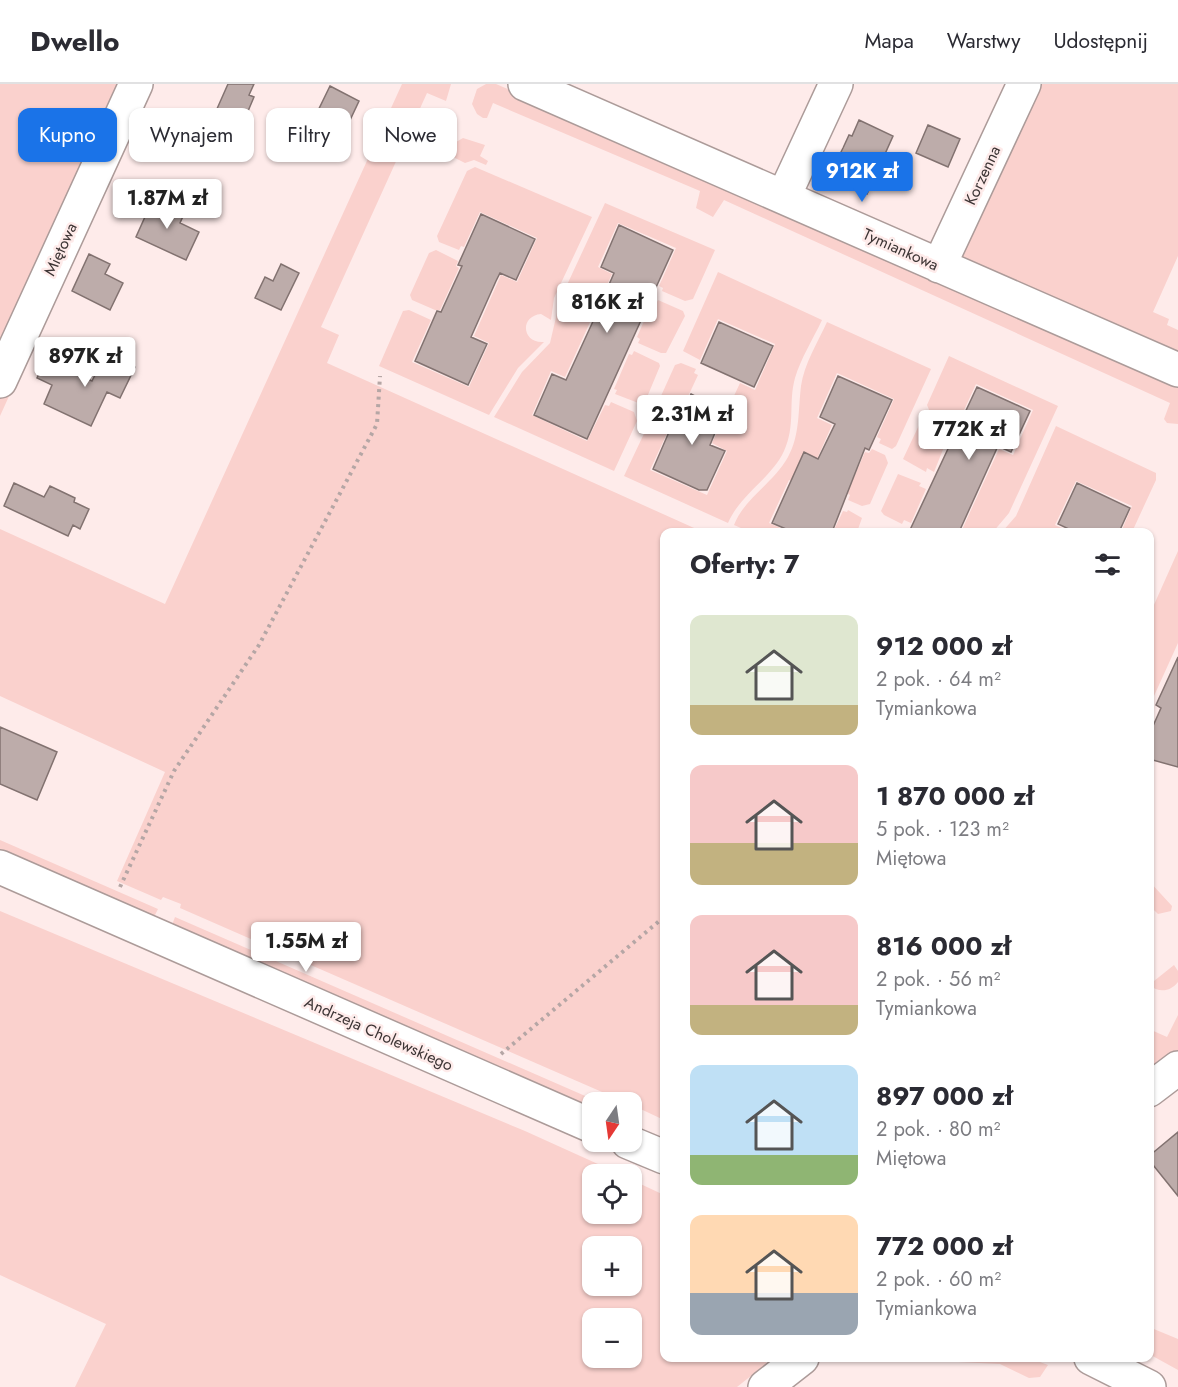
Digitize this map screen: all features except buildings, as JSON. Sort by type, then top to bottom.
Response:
[{"type":"street","name":"Miętowa","points":[[0,381],[136,84]]},
{"type":"street","name":"Tymiankowa","points":[[525,84],[1178,370]]},
{"type":"street","points":[[784,196],[836,84]]},
{"type":"street","name":"Korzenna","points":[[939,266],[1024,84]]},
{"type":"street","name":"Andrzeja Cholewskiego","points":[[0,867],[582,1122]]},
{"type":"street","points":[[1154,1086],[1178,1068]]},
{"type":"street","points":[[642,1148],[660,1156]]},
{"type":"street","points":[[765,1387],[797,1362]]},
{"type":"street","points":[[1102,1371],[1149,1387]]},
{"type":"path","points":[[120,887],[174,771],[259,645],[377,424],[380,376]]},
{"type":"path","points":[[501,1054],[660,920]]},
{"type":"shaded area","points":[[0,84],[151,84],[140,108],[129,108],[129,132],[117,159],[117,108],[18,108],[18,162],[116,162],[0,416]]},
{"type":"shaded area","points":[[402,84],[451,84],[446,101],[427,93],[420,108],[391,108]]},
{"type":"shaded area","points":[[486,84],[496,84],[591,124],[1178,381],[1178,424],[1167,423],[1164,419],[1170,403],[724,200],[713,217],[696,208],[700,191],[493,103],[487,118],[483,118],[477,114],[472,104],[477,89]]},
{"type":"shaded area","points":[[1033,84],[1178,84],[1178,256],[1153,312],[1169,319],[1167,325],[1178,330],[1178,351],[1131,330],[1127,336],[951,257]]},
{"type":"shaded area","points":[[463,138],[485,145],[480,156],[488,161],[486,165],[474,160],[465,163],[457,159],[457,142]]},
{"type":"shaded area","points":[[366,162],[396,162],[321,327],[339,335],[327,363],[694,528],[660,528],[660,1118],[642,1110],[642,1092],[602,1092],[180,908],[181,904],[163,897],[161,900],[117,881],[165,772],[0,696],[0,529],[165,604]]},
{"type":"shaded area","points":[[475,167],[592,217],[554,298],[551,320],[541,314],[534,316],[526,324],[526,330],[531,339],[544,342],[518,368],[489,415],[379,366],[403,311],[409,310],[431,320],[412,362],[469,387],[489,343],[474,336],[501,275],[517,282],[537,238],[480,212],[464,247],[461,246],[459,250],[439,242],[437,236],[467,171]]},
{"type":"shaded area","points":[[605,203],[715,250],[693,299],[685,301],[662,291],[663,288],[659,286],[676,248],[618,223],[598,267],[612,274],[565,377],[551,371],[532,415],[587,441],[605,405],[609,406],[611,402],[634,412],[637,421],[614,471],[494,417],[522,372],[550,343],[560,300]]},
{"type":"shaded area","points":[[436,250],[458,261],[456,266],[459,268],[440,310],[412,300],[410,295],[429,253]]},
{"type":"shaded area","points":[[718,272],[822,320],[795,378],[790,432],[784,451],[772,470],[740,503],[728,523],[624,476],[649,423],[654,422],[669,429],[650,470],[707,495],[727,451],[712,443],[740,383],[755,390],[775,344],[718,319],[700,360],[683,351]]},
{"type":"shaded area","points":[[658,300],[683,311],[685,316],[666,353],[638,343],[640,339],[637,337],[652,303],[656,304]]},
{"type":"shaded area","points":[[827,322],[931,369],[896,446],[892,449],[879,443],[881,439],[877,437],[894,399],[837,373],[817,418],[832,425],[805,486],[789,480],[769,523],[781,528],[741,528],[734,525],[739,515],[782,467],[792,449],[797,431],[801,386],[808,361]]},
{"type":"shaded area","points":[[634,351],[659,363],[660,366],[645,402],[641,404],[615,394],[617,390],[614,389],[629,354],[632,355]]},
{"type":"shaded area","points":[[949,356],[1058,406],[1009,513],[996,528],[963,528],[999,449],[1013,455],[1033,410],[976,384],[959,421],[930,412],[927,405]]},
{"type":"shaded area","points":[[681,363],[696,369],[694,373],[698,375],[678,418],[675,416],[673,420],[659,413],[656,407],[675,365]]},
{"type":"shaded area","points":[[921,421],[945,429],[943,435],[948,437],[934,472],[927,468],[926,472],[903,459]]},
{"type":"shaded area","points":[[1056,426],[1156,473],[1156,480],[1134,528],[1123,528],[1132,506],[1076,481],[1055,525],[1061,528],[1006,528],[1016,516]]},
{"type":"shaded area","points":[[872,449],[885,455],[888,463],[870,504],[862,506],[848,500],[850,495],[847,493],[865,452],[869,453]]},
{"type":"shaded area","points":[[898,474],[921,483],[919,486],[926,489],[911,523],[904,520],[902,524],[884,515],[881,511]]},
{"type":"shaded area","points":[[848,510],[862,518],[858,528],[835,528],[843,511]]},
{"type":"shaded area","points":[[1178,551],[1178,643],[1154,696],[1154,605]]},
{"type":"shaded area","points":[[0,840],[158,909],[154,917],[0,854]]},
{"type":"shaded area","points":[[1154,886],[1172,906],[1171,911],[1158,914],[1154,910]]},
{"type":"shaded area","points":[[0,911],[525,1131],[598,1164],[582,1164],[582,1224],[642,1224],[642,1185],[660,1193],[660,1362],[767,1363],[737,1387],[75,1387],[106,1324],[0,1275]]},
{"type":"shaded area","points":[[175,917],[582,1095],[582,1109],[172,925]]},
{"type":"shaded area","points":[[1174,965],[1178,971],[1178,982],[1168,989],[1154,988],[1154,981]]},
{"type":"shaded area","points":[[1178,1015],[1178,1054],[1154,1073],[1154,1031],[1167,1037]]},
{"type":"shaded area","points":[[1154,1329],[1178,1339],[1178,1370],[1154,1357]]},
{"type":"shaded area","points":[[958,1362],[1040,1362],[1048,1365],[1040,1377],[1029,1378],[1000,1364]]}]
